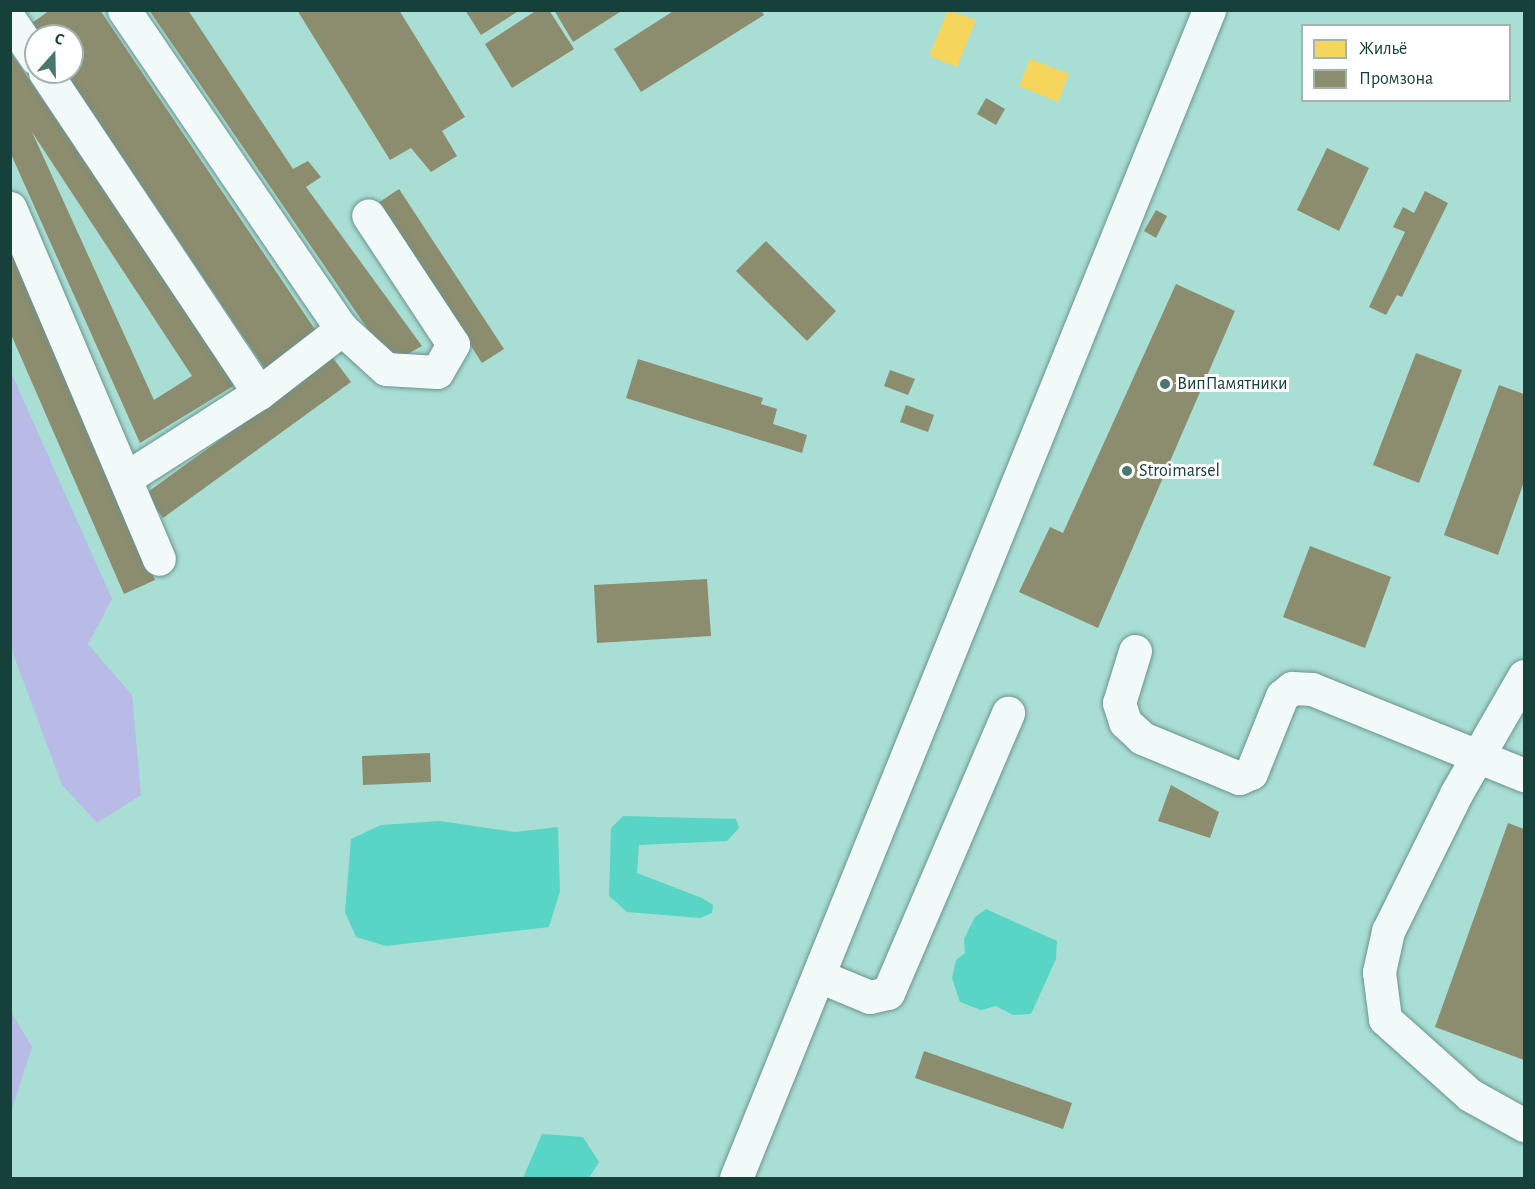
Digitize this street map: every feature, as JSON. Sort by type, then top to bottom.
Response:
[{"type":"street","points":[[124,10],[342,329],[386,369],[437,372],[451,352],[453,344],[368,215]]},
{"type":"street","points":[[736,1179],[1209,10]]},
{"type":"street","points":[[10,20],[24,40]]},
{"type":"street","points":[[53,84],[259,393]]},
{"type":"street","points":[[10,208],[159,559]]},
{"type":"street","points":[[126,478],[259,393],[342,329]]},
{"type":"street","points":[[1135,651],[1119,703],[1125,722],[1142,738],[1239,778],[1251,772],[1282,696],[1292,688],[1312,689],[1477,760],[1524,775]]},
{"type":"street","points":[[1524,675],[1388,931],[1380,994],[1385,1019],[1439,1070],[1524,1125]]},
{"type":"street","points":[[819,976],[870,997],[888,993],[1008,713]]},
{"type":"shaded area","points":[[10,370],[112,599],[88,644],[132,695],[141,795],[97,823],[62,785],[11,648]]},
{"type":"shaded area","points":[[623,816],[736,819],[739,828],[727,841],[639,845],[637,873],[702,898],[713,905],[712,913],[700,918],[627,912],[609,896],[611,828]]},
{"type":"shaded area","points":[[440,821],[515,832],[558,827],[560,891],[549,927],[386,946],[356,937],[345,912],[351,839],[381,825]]},
{"type":"shaded area","points":[[986,909],[1057,941],[1056,959],[1031,1014],[1013,1015],[996,1006],[981,1010],[960,1002],[952,978],[956,960],[965,953],[964,939],[975,917]]},
{"type":"shaded area","points":[[11,1012],[32,1047],[11,1112]]},
{"type":"shaded area","points":[[542,1134],[583,1137],[599,1162],[589,1178],[523,1178]]},
{"type":"building: Жильё","points":[[948,10],[976,20],[957,67],[929,56]]},
{"type":"building: Жильё","points":[[1030,59],[1069,74],[1058,102],[1019,86]]},
{"type":"building: Промзона","points":[[50,10],[100,10],[322,340],[269,375],[73,84],[84,84],[84,24],[32,23]]},
{"type":"building: Промзона","points":[[149,10],[188,10],[293,169],[308,161],[321,177],[306,187],[422,346],[391,363]]},
{"type":"building: Промзона","points":[[297,10],[399,10],[465,117],[442,131],[457,156],[431,172],[411,148],[390,160]]},
{"type":"building: Промзона","points":[[465,10],[520,10],[481,35]]},
{"type":"building: Промзона","points":[[537,10],[549,10],[574,49],[512,88],[485,44]]},
{"type":"building: Промзона","points":[[554,10],[623,10],[573,42]]},
{"type":"building: Промзона","points":[[675,10],[761,10],[764,15],[641,92],[614,49]]},
{"type":"building: Промзона","points":[[10,51],[24,72],[24,84],[32,84],[235,385],[140,443],[10,152]],"holes":[[[32,132],[192,376],[154,400]]]},
{"type":"building: Промзона","points":[[986,98],[1005,109],[996,125],[977,114]]},
{"type":"building: Промзона","points":[[1327,148],[1369,168],[1339,231],[1297,210]]},
{"type":"building: Промзона","points":[[399,189],[504,349],[482,363],[378,203]]},
{"type":"building: Промзона","points":[[1425,191],[1448,203],[1402,297],[1397,295],[1386,315],[1369,307],[1405,232],[1393,227],[1403,207],[1414,213]]},
{"type":"building: Промзона","points":[[1156,210],[1167,216],[1156,238],[1144,231]]},
{"type":"building: Промзона","points":[[766,241],[836,311],[807,341],[736,271]]},
{"type":"building: Промзона","points":[[10,246],[155,580],[124,594],[10,332]]},
{"type":"building: Промзона","points":[[1176,284],[1235,311],[1098,628],[1019,592],[1050,527],[1063,533]]},
{"type":"building: Промзона","points":[[1416,353],[1462,370],[1419,483],[1373,465]]},
{"type":"building: Промзона","points":[[333,358],[351,382],[163,518],[145,494]]},
{"type":"building: Промзона","points":[[638,359],[763,398],[761,404],[777,409],[773,424],[807,435],[802,453],[626,398]]},
{"type":"building: Промзона","points":[[890,370],[915,379],[908,395],[884,386]]},
{"type":"building: Промзона","points":[[1499,385],[1524,394],[1524,482],[1498,555],[1444,535]]},
{"type":"building: Промзона","points":[[906,405],[934,415],[928,432],[900,422]]},
{"type":"building: Промзона","points":[[1310,546],[1391,577],[1365,648],[1283,617]]},
{"type":"building: Промзона","points":[[707,579],[711,636],[597,643],[594,585]]},
{"type":"building: Промзона","points":[[430,753],[431,782],[363,785],[362,756]]},
{"type":"building: Промзона","points":[[1171,785],[1219,812],[1210,838],[1158,821]]},
{"type":"building: Промзона","points":[[1508,823],[1524,829],[1524,1060],[1435,1027]]},
{"type":"building: Промзона","points":[[924,1051],[1072,1103],[1063,1129],[915,1078]]},
{"type":"place","name":"ВипПамятники","points":[[1165,384]]},
{"type":"place","name":"Stroimarsel","points":[[1127,471]]}]
